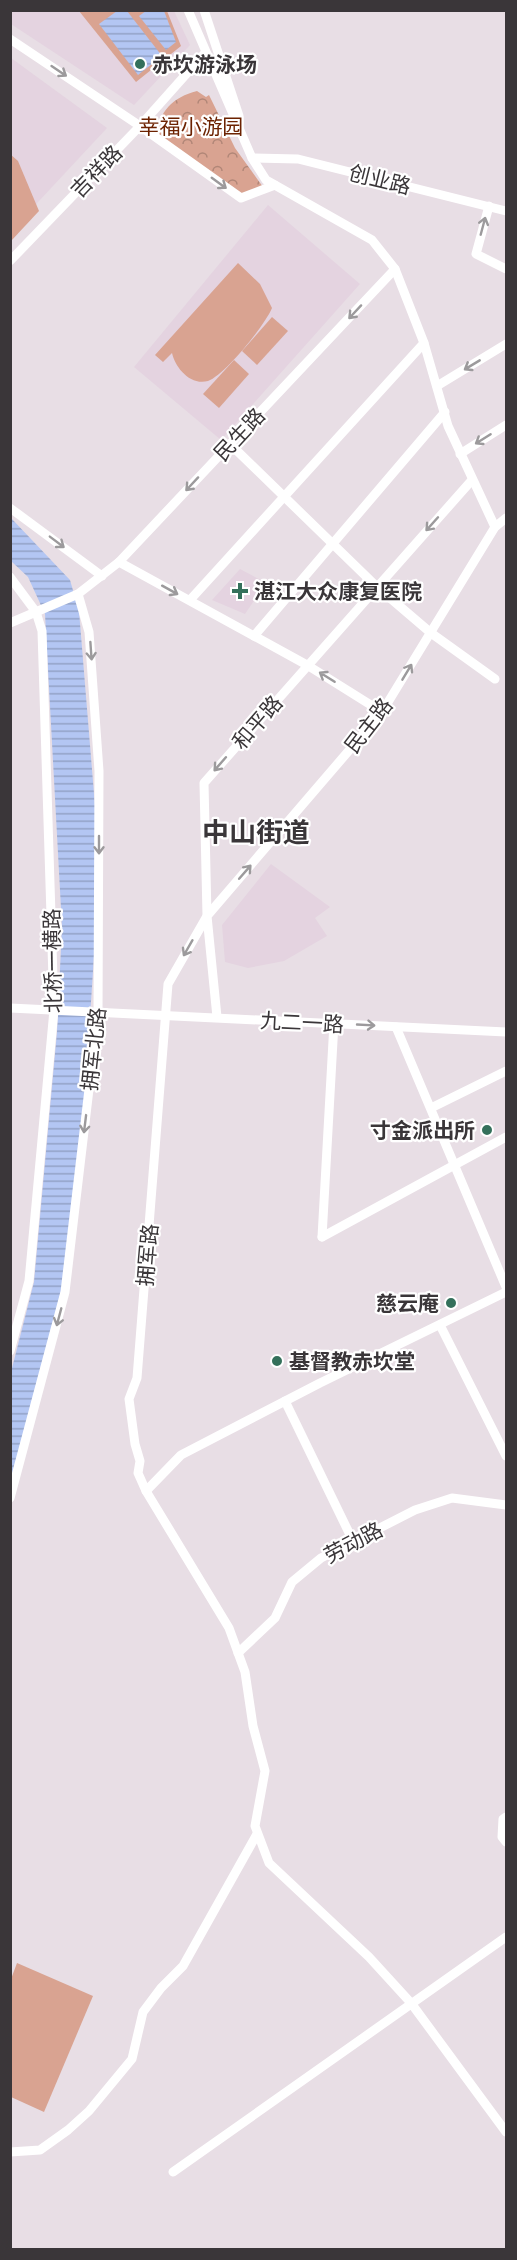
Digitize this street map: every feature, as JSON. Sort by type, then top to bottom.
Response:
[{"type":"street","points":[[188,10],[252,158],[266,180],[372,240],[395,269],[424,343],[460,454],[495,527]]},
{"type":"street","points":[[204,10],[252,158]]},
{"type":"street","points":[[10,39],[140,126],[241,198],[275,185]]},
{"type":"street","name":"吉祥路","points":[[10,261],[140,126],[205,53]]},
{"type":"street","name":"创业路","points":[[252,158],[298,159],[507,211]]},
{"type":"street","points":[[489,206],[476,254],[507,269]]},
{"type":"street","name":"民生路","points":[[10,623],[78,594],[119,562],[395,269]]},
{"type":"street","points":[[190,600],[424,343]]},
{"type":"street","points":[[437,386],[507,344]]},
{"type":"street","points":[[254,636],[445,412]]},
{"type":"street","points":[[460,454],[507,425]]},
{"type":"street","points":[[230,444],[375,586],[431,633],[495,679]]},
{"type":"street","name":"和平路","points":[[218,1017],[207,916],[204,783],[375,586],[472,480]]},
{"type":"street","points":[[10,508],[102,576]]},
{"type":"street","name":"民主路","points":[[207,916],[382,712],[495,527],[507,518]]},
{"type":"street","points":[[119,562],[307,664],[382,712]]},
{"type":"street","name":"北桥一横路","points":[[10,576],[36,612],[42,631],[54,1011],[29,1281],[10,1351]]},
{"type":"street","name":"拥军北路","points":[[10,1498],[65,1292],[98,1013],[99,771],[89,633],[78,594]]},
{"type":"street","points":[[167,1015],[168,984],[207,916]]},
{"type":"street","name":"九二一路","points":[[10,1008],[507,1032]]},
{"type":"street","name":"拥军路","points":[[146,1491],[138,1473],[141,1461],[135,1444],[129,1399],[137,1377],[167,1015]]},
{"type":"street","points":[[334,1023],[322,1237],[507,1137]]},
{"type":"street","points":[[396,1027],[507,1287]]},
{"type":"street","points":[[431,1108],[507,1071]]},
{"type":"street","points":[[507,1292],[181,1455],[146,1491],[229,1628],[245,1672],[253,1726],[265,1771],[255,1826],[269,1863],[369,1957],[411,2003],[507,2133]]},
{"type":"street","points":[[440,1325],[507,1456]]},
{"type":"street","points":[[285,1401],[353,1541]]},
{"type":"street","name":"劳动路","points":[[238,1653],[275,1618],[292,1582],[321,1558],[415,1510],[452,1498],[507,1505]]},
{"type":"street","points":[[507,1817],[503,1819],[502,1837],[507,1842]]},
{"type":"street","points":[[10,2152],[40,2150],[68,2130],[88,2111],[132,2059],[144,2012],[161,1988],[183,1966],[257,1834]]},
{"type":"street","points":[[173,2172],[507,1937]]},
{"type":"shaded area","points":[[10,11],[174,11],[190,45],[134,105],[11,24]]},
{"type":"shaded area","points":[[11,58],[107,128],[11,231]]},
{"type":"shaded area","points":[[268,205],[360,284],[221,440],[134,367]]},
{"type":"shaded area","name":"湛江大众康复医院","points":[[240,569],[266,583],[245,614],[212,600]]},
{"type":"shaded area","points":[[271,864],[330,907],[315,918],[327,936],[284,961],[248,968],[225,962],[222,925]]},
{"type":"green space","name":"赤坎游泳场","points":[[79,11],[167,11],[181,46],[136,82]]},
{"type":"green space","name":"幸福小游园","points":[[197,91],[206,97],[209,95],[235,148],[263,187],[242,197],[157,136],[160,120],[168,107],[181,97]]},
{"type":"green space","points":[[10,154],[18,161],[39,211],[11,241]]},
{"type":"green space","points":[[238,263],[260,284],[272,308],[234,360],[208,381],[195,381],[184,374],[176,364],[172,353],[163,362],[155,355]]},
{"type":"green space","points":[[272,317],[288,331],[257,365],[242,351]]},
{"type":"green space","points":[[234,360],[249,374],[219,408],[203,394]]},
{"type":"green space","points":[[17,1963],[93,1996],[44,2112],[11,2097],[11,1979]]},
{"type":"water","points":[[117,11],[127,11],[162,56],[138,75],[99,24]]},
{"type":"water","points":[[146,11],[164,11],[176,42],[166,50],[139,16]]},
{"type":"water","points":[[11,518],[70,580],[79,611],[95,806],[95,940],[85,1095],[63,1284],[11,1484],[11,1372],[34,1282],[57,1032],[62,927],[45,614],[28,577],[11,561]]},
{"type":"place","name":"赤坎游泳场","points":[[140,64]]},
{"type":"place","name":"湛江大众康复医院","points":[[240,591]]},
{"type":"place","name":"寸金派出所","points":[[487,1130]]},
{"type":"place","name":"慈云庵","points":[[451,1303]]},
{"type":"place","name":"基督教赤坎堂","points":[[277,1361]]},
{"type":"district","name":"中山街道","points":[[256,832]]}]
